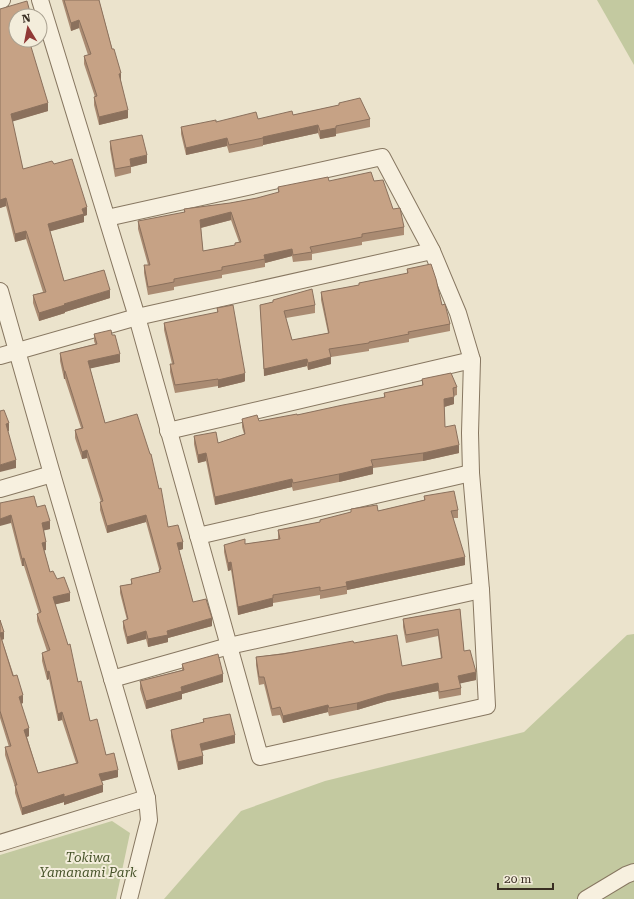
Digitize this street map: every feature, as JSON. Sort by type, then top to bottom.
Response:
[{"type":"street","points":[[40,0],[137,317],[260,757],[487,706],[481,590],[471,473],[470,433],[472,360],[458,313],[432,251],[382,157],[107,218]]},
{"type":"street","points":[[0,356],[137,317],[432,251]]},
{"type":"street","points":[[0,291],[147,798],[149,820],[129,899]]},
{"type":"street","points":[[168,431],[472,360]]},
{"type":"street","points":[[198,536],[471,473]]},
{"type":"street","points":[[0,489],[52,474]]},
{"type":"street","points":[[112,679],[229,646],[481,590]]},
{"type":"street","points":[[1,838],[147,798]]},
{"type":"street","points":[[586,899],[626,875],[634,872]]},
{"type":"green space","points":[[597,0],[634,0],[634,65]]},
{"type":"green space","points":[[634,634],[634,899],[164,899],[241,811],[325,781],[524,732],[627,635]]},
{"type":"green space","name":"Tokiwa Yamanami Park","points":[[112,821],[130,833],[116,899],[0,899],[0,855]]},
{"type":"building","points":[[64,0],[99,0],[112,49],[114,49],[121,73],[119,74],[128,110],[99,117],[94,97],[97,96],[84,56],[91,54],[79,20],[71,23]]},
{"type":"building","points":[[27,1],[29,8],[8,8],[8,48],[31,48],[48,103],[11,114],[23,169],[52,161],[54,164],[72,159],[87,207],[82,209],[84,214],[48,224],[64,281],[104,270],[110,290],[39,313],[33,295],[46,292],[26,231],[15,234],[6,198],[0,200],[0,9]]},
{"type":"building","points":[[360,98],[370,119],[320,131],[318,125],[229,145],[227,138],[186,148],[181,127],[216,120],[216,122],[256,112],[258,119],[292,111],[293,115],[339,105],[339,103]]},
{"type":"building","points":[[142,135],[147,155],[130,159],[131,166],[115,169],[110,141]]},
{"type":"building","points":[[371,172],[374,181],[383,180],[393,209],[400,208],[404,227],[362,234],[362,237],[310,247],[312,252],[293,255],[292,249],[264,255],[265,259],[222,267],[222,270],[174,279],[174,282],[148,287],[144,265],[150,265],[138,221],[185,212],[184,209],[257,198],[279,192],[278,187],[328,177],[329,181]],"holes":[[[231,212],[241,242],[235,243],[235,245],[203,251],[200,220]]]},
{"type":"building","points":[[431,264],[442,305],[445,304],[450,324],[408,332],[409,334],[369,343],[329,349],[331,357],[308,363],[307,359],[264,369],[260,305],[312,289],[315,305],[284,311],[292,340],[329,333],[321,292],[359,285],[359,283],[408,273],[407,269]]},
{"type":"building","points":[[233,305],[245,373],[218,380],[175,385],[170,364],[174,364],[164,323],[218,312],[217,308]]},
{"type":"building","points":[[111,330],[112,335],[115,335],[120,354],[88,361],[105,423],[137,414],[151,454],[159,489],[161,488],[168,527],[178,525],[183,542],[177,543],[193,602],[206,599],[212,618],[167,631],[168,635],[148,639],[146,631],[127,637],[123,621],[128,619],[120,586],[132,584],[131,579],[160,572],[159,570],[161,569],[146,515],[107,526],[100,502],[103,501],[87,450],[82,452],[75,430],[83,428],[64,371],[60,353],[97,344],[94,334]]},
{"type":"building","points":[[451,373],[457,387],[453,388],[454,397],[444,399],[445,427],[455,425],[459,445],[423,453],[371,460],[373,466],[293,483],[292,479],[215,497],[206,453],[198,455],[194,436],[216,432],[218,443],[245,434],[242,419],[257,415],[259,421],[297,415],[385,397],[384,393],[423,385],[422,379]]},
{"type":"building","points":[[4,410],[9,423],[6,424],[16,460],[0,465],[0,411]]},
{"type":"building","points":[[454,491],[458,510],[451,511],[465,557],[346,582],[347,586],[320,591],[320,587],[273,595],[273,598],[238,607],[231,562],[228,563],[224,545],[245,539],[245,544],[280,539],[278,530],[320,522],[320,520],[351,512],[351,509],[377,505],[378,511],[425,500],[424,496]]},
{"type":"building","points":[[34,496],[37,507],[45,505],[50,521],[42,523],[46,542],[42,543],[50,572],[53,571],[57,579],[64,577],[70,593],[53,597],[68,645],[70,644],[78,682],[81,681],[90,721],[97,719],[106,755],[114,753],[118,770],[99,774],[103,785],[64,797],[64,794],[22,808],[15,785],[17,785],[5,747],[11,746],[0,711],[0,634],[13,676],[17,675],[23,695],[19,697],[29,728],[24,730],[38,773],[78,763],[62,712],[58,714],[49,671],[47,672],[42,653],[50,650],[37,614],[41,612],[24,558],[22,559],[11,515],[0,519],[0,503]]},
{"type":"building","points":[[460,609],[464,651],[470,650],[476,672],[458,676],[461,688],[439,692],[438,683],[387,694],[357,703],[329,708],[328,705],[283,716],[280,707],[272,709],[264,677],[259,677],[256,657],[283,654],[353,641],[354,643],[397,635],[402,666],[442,658],[438,629],[406,635],[403,619]]},
{"type":"building","points":[[0,620],[4,632],[0,633]]},
{"type":"building","points":[[218,654],[223,674],[181,687],[182,691],[146,701],[140,681],[184,670],[182,664]]},
{"type":"building","points":[[230,714],[235,735],[200,744],[203,756],[178,762],[171,730],[204,722],[203,719]]}]
